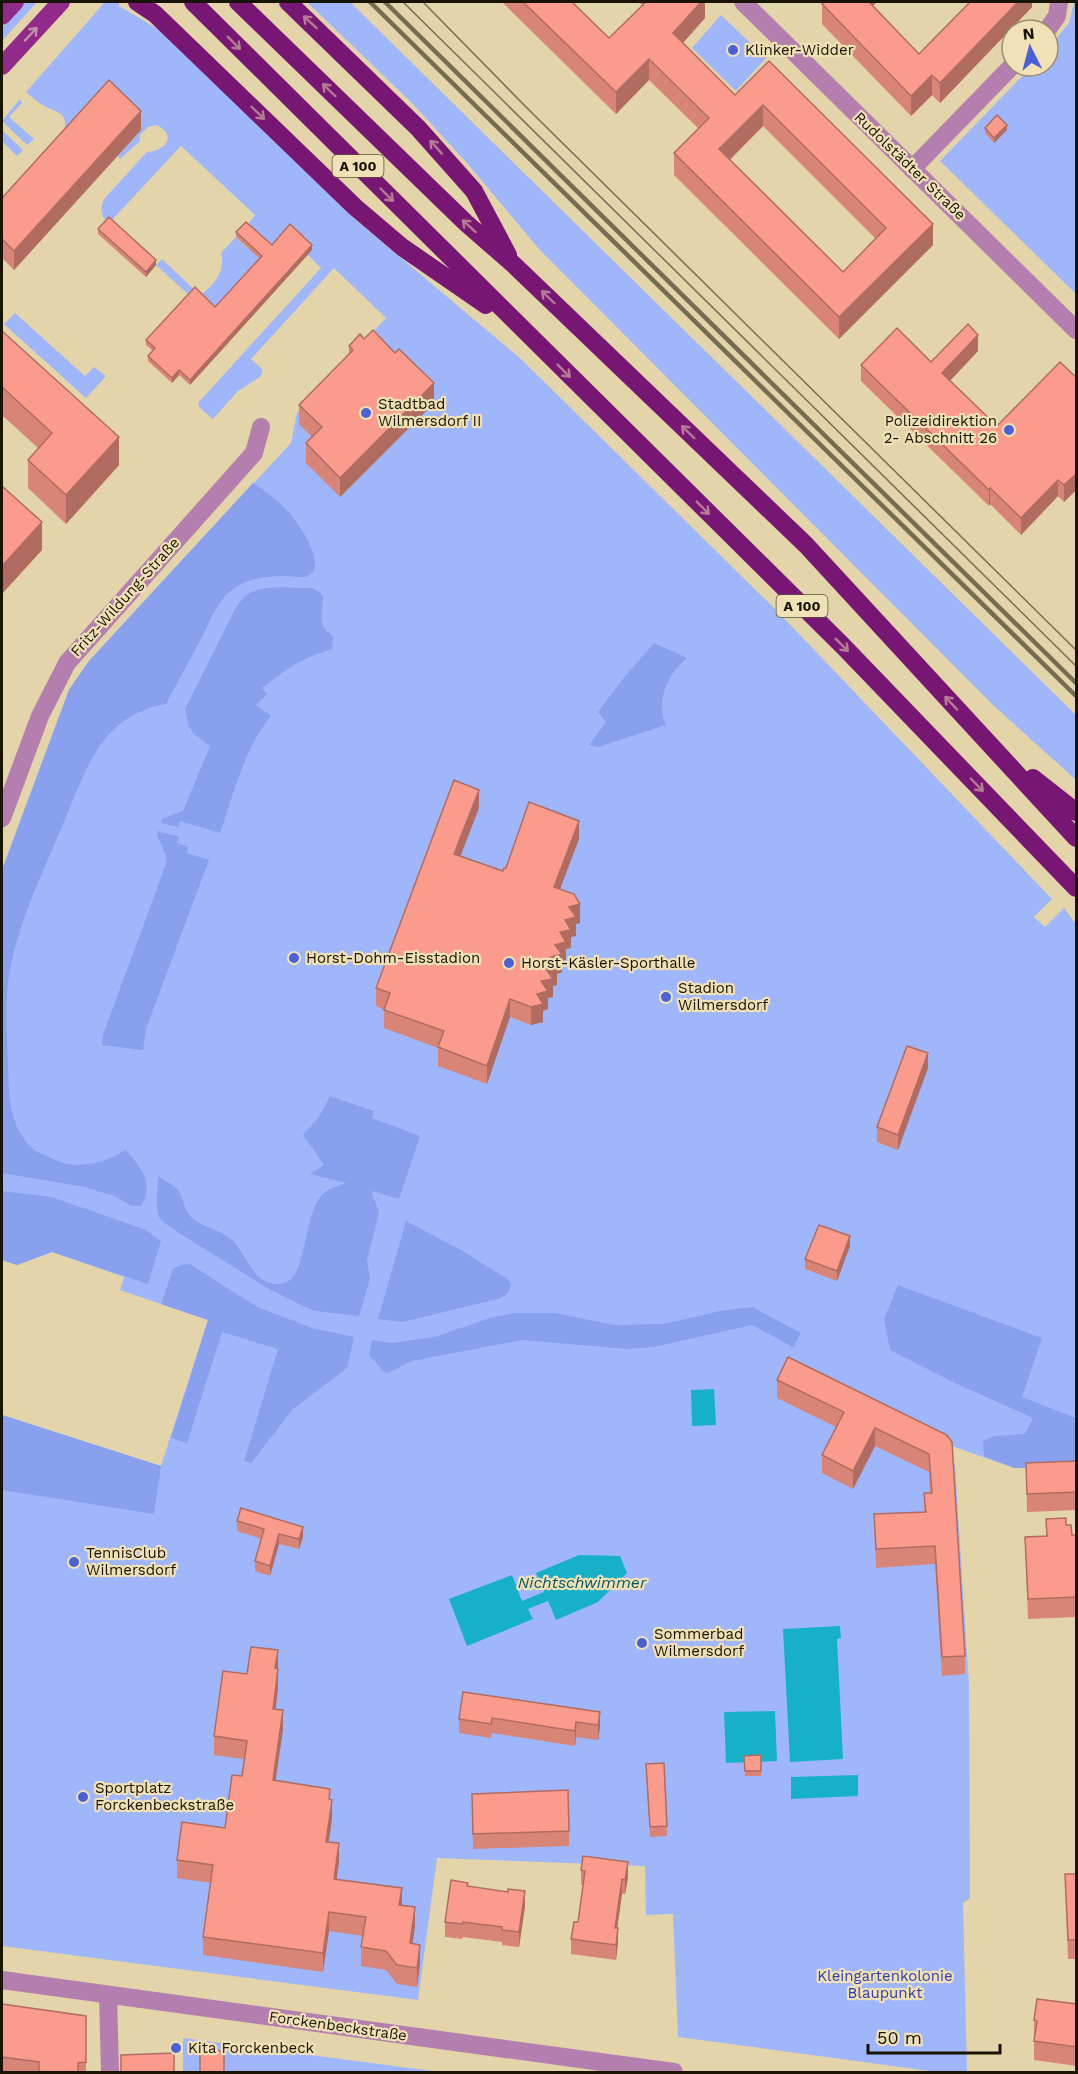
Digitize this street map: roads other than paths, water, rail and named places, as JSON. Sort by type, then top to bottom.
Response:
[{"type":"highway","points":[[137,2],[152,8],[356,207],[402,247],[523,330]]},
{"type":"highway","name":"A 100","points":[[193,2],[842,645],[1077,888]]},
{"type":"highway","name":"A 100","points":[[238,2],[466,223],[513,264],[807,545],[1077,838]]},
{"type":"highway","points":[[288,2],[362,71],[418,128],[474,191],[513,264]]},
{"type":"highway","points":[[991,746],[1077,812]]},
{"type":"main road","points":[[2,15],[15,2]]},
{"type":"main road","points":[[2,66],[61,2]]},
{"type":"street","name":"Rudolstädter Straße","points":[[743,2],[1077,330]]},
{"type":"street","points":[[1056,18],[1059,2]]},
{"type":"street","points":[[912,169],[1000,78]]},
{"type":"street","name":"Fritz-Wildung-Straße","points":[[2,818],[40,716],[67,663],[254,453],[261,427]]},
{"type":"street","name":"Forckenbeckstraße","points":[[2,1980],[674,2073]]},
{"type":"street","points":[[108,1995],[110,2073]]},
{"type":"water","points":[[714,1389],[716,1425],[692,1426],[691,1390]]},
{"type":"water","name":"Nichtschwimmer","points":[[579,1555],[620,1556],[627,1573],[598,1602],[556,1620],[548,1601],[528,1609],[533,1619],[467,1646],[449,1599],[512,1575],[522,1601],[544,1592],[536,1573]]},
{"type":"water","points":[[840,1626],[841,1638],[837,1639],[843,1759],[790,1762],[783,1629]]},
{"type":"water","points":[[775,1711],[777,1761],[726,1763],[724,1712]]},
{"type":"water","points":[[858,1775],[858,1796],[791,1799],[791,1777]]},
{"type":"tram line","points":[[403,2],[1076,666]]},
{"type":"tram line","points":[[423,2],[526,107],[1076,650]]},
{"type":"railway","points":[[370,2],[1076,696]]},
{"type":"railway","points":[[385,2],[1076,683]]},
{"type":"place","name":"Klinker-Widder","points":[[733,50]]},
{"type":"place","name":"Stadtbad Wilmersdorf II","points":[[366,413]]},
{"type":"place","name":"Polizeidirektion 2- Abschnitt 26","points":[[1009,430]]},
{"type":"place","name":"Horst-Dohm-Eisstadion","points":[[294,958]]},
{"type":"place","name":"Horst-Käsler-Sporthalle","points":[[509,963]]},
{"type":"place","name":"Stadion Wilmersdorf","points":[[666,997]]},
{"type":"place","name":"TennisClub Wilmersdorf","points":[[74,1562]]},
{"type":"place","name":"Sommerbad Wilmersdorf","points":[[642,1643]]},
{"type":"place","name":"Sportplatz Forckenbeckstraße","points":[[83,1797]]},
{"type":"place","name":"Kita Forckenbeck","points":[[176,2048]]},
{"type":"park label","name":"Kleingartenkolonie Blaupunkt","points":[[885,1984]]}]
